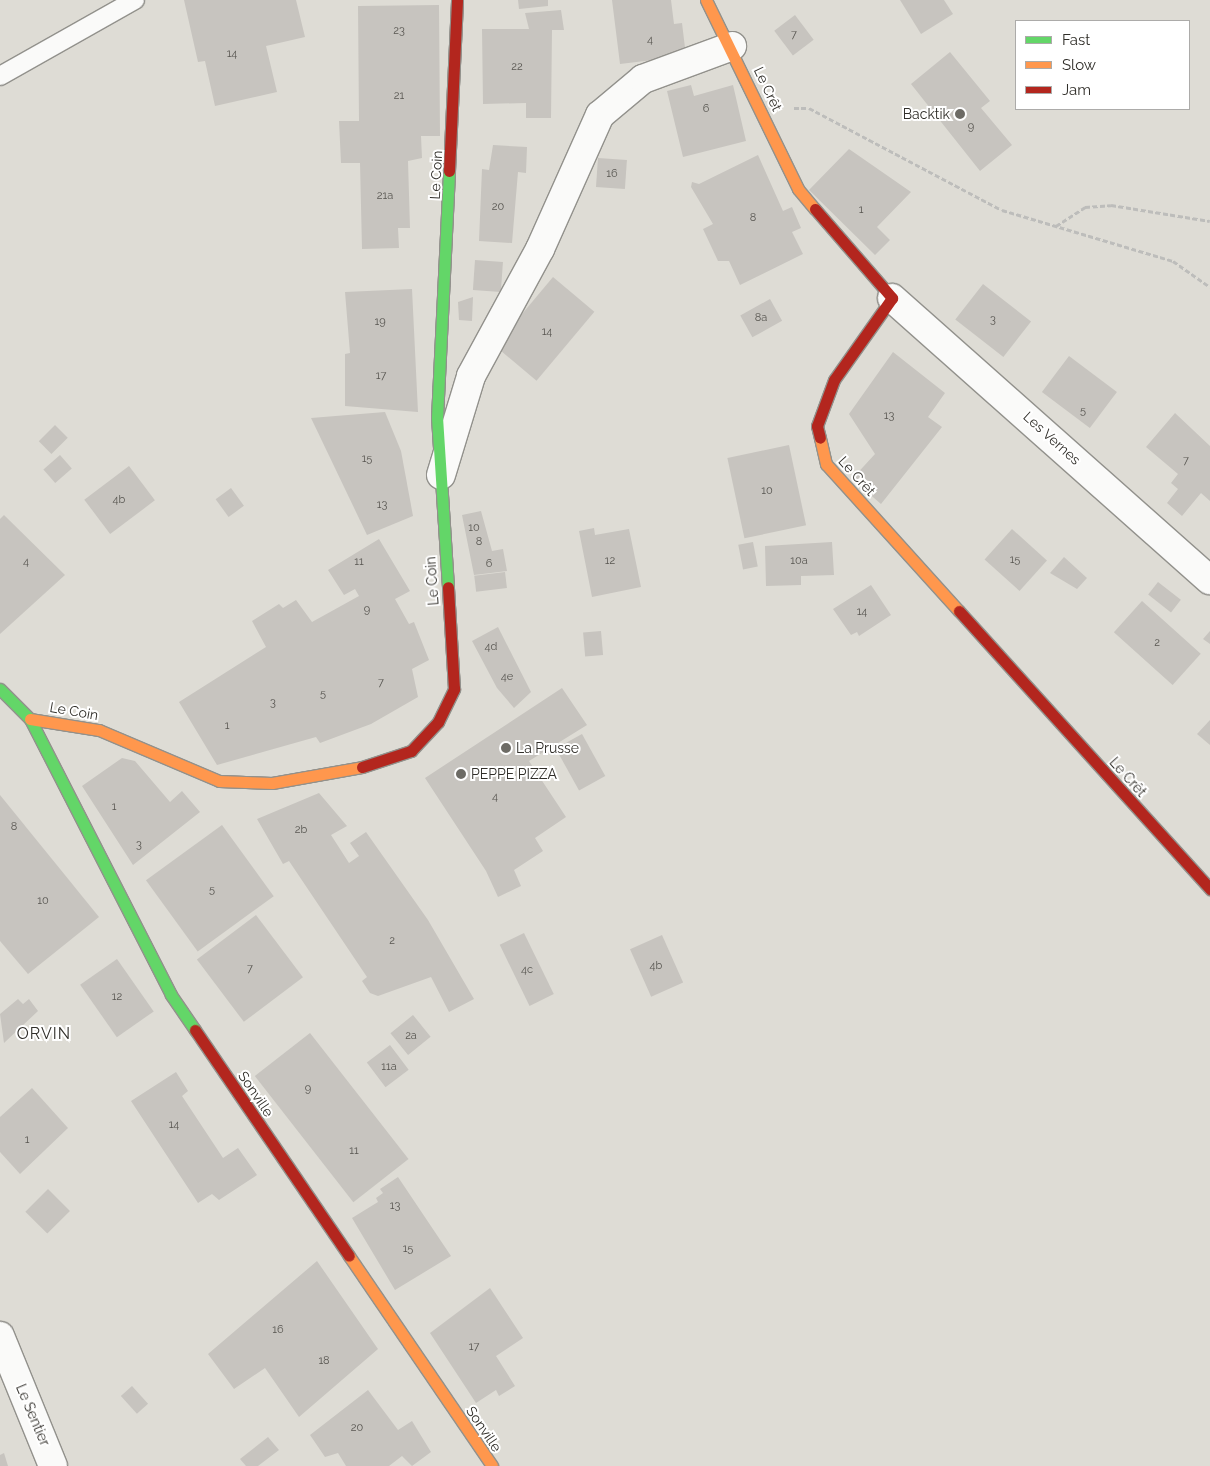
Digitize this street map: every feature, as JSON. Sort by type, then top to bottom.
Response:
[{"type":"street","name":"Le Coin","points":[[30,719],[99,730],[219,781],[272,783],[320,777],[373,765],[411,751],[438,722],[454,689],[438,482],[438,329],[450,198],[457,0]]},
{"type":"street","name":"Le Crêt","points":[[706,0],[732,46],[798,189],[892,298],[834,380],[817,426],[826,464],[1210,888]]},
{"type":"street","points":[[438,482],[471,376],[540,249],[600,115],[643,79],[732,46]]},
{"type":"street","name":"Les Vernes","points":[[892,298],[1210,580]]},
{"type":"street","name":"Sonville","points":[[0,689],[30,719],[171,995],[492,1466]]},
{"type":"street","name":"Le Sentier","points":[[0,1336],[53,1466]]},
{"type":"lane","points":[[0,76],[136,0]]},
{"type":"path","points":[[761,109],[809,108],[1002,210],[1173,261],[1210,288]]},
{"type":"path","points":[[1056,226],[1085,207],[1112,205],[1210,221]]},
{"type":"building","points":[[184,0],[296,0],[305,37],[266,46],[277,92],[215,106],[205,61],[198,62]]},
{"type":"building","points":[[518,0],[548,0],[548,6],[519,9]]},
{"type":"building","points":[[612,0],[671,0],[674,24],[682,23],[686,56],[620,64]]},
{"type":"building","points":[[900,0],[944,0],[953,14],[921,34]]},
{"type":"building","points":[[439,5],[440,136],[421,136],[422,158],[408,161],[410,228],[398,228],[399,248],[362,249],[360,163],[341,163],[339,121],[359,121],[358,6]]},
{"type":"building","points":[[561,10],[564,30],[552,30],[551,118],[526,118],[526,103],[483,104],[482,29],[529,29],[525,13]]},
{"type":"building","points":[[795,15],[814,40],[793,55],[774,31]]},
{"type":"building","points":[[950,52],[990,101],[981,108],[1012,145],[980,171],[911,84]]},
{"type":"building","points":[[691,85],[694,96],[733,85],[746,141],[683,157],[667,91]]},
{"type":"building","points":[[493,145],[527,147],[526,173],[518,172],[512,243],[479,241],[482,169],[489,170]]},
{"type":"building","points":[[849,149],[911,192],[877,227],[890,240],[875,255],[809,190]]},
{"type":"building","points":[[758,155],[783,211],[792,207],[801,228],[792,232],[803,254],[740,285],[729,261],[718,261],[703,229],[713,224],[691,187],[692,182],[699,184]]},
{"type":"building","points":[[598,158],[627,160],[625,189],[596,187]]},
{"type":"building","points":[[475,260],[503,262],[501,292],[473,290]]},
{"type":"building","points":[[553,277],[594,312],[537,381],[495,346]]},
{"type":"building","points":[[983,284],[1031,322],[1003,357],[955,319]]},
{"type":"building","points":[[412,289],[418,412],[345,406],[345,354],[350,353],[345,292]]},
{"type":"building","points":[[473,297],[472,321],[459,320],[458,302]]},
{"type":"building","points":[[770,299],[782,321],[752,337],[740,315]]},
{"type":"building","points":[[893,352],[945,393],[928,417],[942,427],[881,504],[852,479],[875,454],[849,414]]},
{"type":"building","points":[[1069,356],[1117,392],[1090,428],[1042,392]]},
{"type":"building","points":[[385,412],[401,451],[413,516],[367,535],[311,418]]},
{"type":"building","points":[[1175,413],[1210,446],[1210,501],[1201,493],[1182,516],[1167,503],[1178,489],[1171,483],[1178,474],[1146,447]]},
{"type":"building","points":[[55,425],[68,438],[51,454],[39,441]]},
{"type":"building","points":[[789,445],[806,525],[744,538],[727,458]]},
{"type":"building","points":[[60,455],[72,469],[55,483],[43,469]]},
{"type":"building","points":[[129,466],[155,500],[110,534],[84,500]]},
{"type":"building","points":[[231,488],[244,506],[229,517],[216,499]]},
{"type":"building","points":[[481,511],[492,551],[503,549],[507,571],[474,575],[462,515]]},
{"type":"building","points":[[4,515],[65,575],[0,634],[0,519]]},
{"type":"building","points":[[594,528],[595,535],[629,529],[641,587],[592,597],[579,531]]},
{"type":"building","points":[[1012,529],[1047,560],[1019,591],[985,559]]},
{"type":"building","points":[[379,539],[410,591],[395,599],[409,624],[414,622],[429,660],[412,669],[418,697],[371,724],[320,743],[316,737],[217,765],[179,702],[266,647],[252,621],[279,604],[283,608],[296,600],[312,622],[359,596],[355,589],[344,595],[328,570]]},
{"type":"building","points":[[753,542],[758,567],[743,569],[738,545]]},
{"type":"building","points":[[832,542],[834,575],[801,576],[801,585],[766,586],[765,546]]},
{"type":"building","points":[[1064,557],[1087,578],[1077,589],[1050,573]]},
{"type":"building","points":[[505,572],[507,588],[476,592],[474,576]]},
{"type":"building","points":[[1158,582],[1181,600],[1171,612],[1148,595]]},
{"type":"building","points":[[871,585],[891,615],[859,636],[857,632],[851,635],[833,609]]},
{"type":"building","points":[[1142,601],[1201,654],[1173,685],[1114,632]]},
{"type":"building","points":[[498,627],[531,692],[514,708],[497,688],[472,641]]},
{"type":"building","points":[[601,631],[603,655],[585,656],[583,633]]},
{"type":"building","points":[[1210,631],[1210,644],[1203,639]]},
{"type":"building","points":[[562,688],[587,725],[529,761],[566,817],[535,838],[543,851],[514,870],[521,886],[498,897],[486,871],[425,778]]},
{"type":"building","points":[[1210,720],[1210,745],[1197,734]]},
{"type":"building","points":[[582,734],[605,776],[579,791],[556,749]]},
{"type":"building","points":[[122,758],[135,761],[170,802],[182,791],[200,812],[133,865],[82,786]]},
{"type":"building","points":[[319,793],[347,826],[331,835],[349,863],[359,856],[350,843],[366,832],[428,920],[474,999],[449,1012],[431,977],[378,996],[370,993],[362,981],[367,977],[289,861],[283,864],[257,819]]},
{"type":"building","points":[[0,795],[99,917],[28,974],[0,941]]},
{"type":"building","points":[[222,825],[274,896],[198,951],[146,880]]},
{"type":"building","points":[[256,915],[303,977],[244,1022],[197,960]]},
{"type":"building","points":[[524,933],[554,994],[530,1006],[500,945]]},
{"type":"building","points":[[662,935],[683,983],[651,997],[630,949]]},
{"type":"building","points":[[117,959],[154,1011],[117,1037],[80,985]]},
{"type":"building","points":[[18,999],[23,1004],[29,999],[38,1011],[4,1043],[0,1014]]},
{"type":"building","points":[[413,1015],[431,1037],[408,1055],[390,1033]]},
{"type":"building","points":[[310,1033],[409,1159],[353,1202],[255,1076]]},
{"type":"building","points":[[390,1045],[409,1070],[385,1087],[367,1062]]},
{"type":"building","points":[[176,1072],[188,1091],[182,1096],[223,1158],[238,1148],[257,1175],[219,1200],[212,1194],[198,1203],[131,1101]]},
{"type":"building","points":[[32,1088],[68,1128],[20,1174],[0,1152],[0,1117]]},
{"type":"building","points":[[398,1177],[451,1256],[395,1290],[352,1218],[378,1202],[376,1198],[383,1193],[380,1189]]},
{"type":"building","points":[[48,1189],[70,1211],[47,1234],[25,1212]]},
{"type":"building","points":[[317,1261],[378,1349],[299,1417],[265,1368],[234,1389],[208,1354]]},
{"type":"building","points":[[490,1288],[523,1338],[496,1356],[515,1386],[499,1396],[496,1390],[476,1403],[430,1333]]},
{"type":"building","points":[[132,1386],[148,1404],[137,1414],[121,1396]]},
{"type":"building","points":[[368,1390],[398,1430],[412,1421],[431,1452],[412,1466],[402,1456],[389,1466],[346,1466],[338,1453],[325,1457],[310,1435]]},
{"type":"building","points":[[268,1437],[279,1450],[258,1466],[246,1466],[240,1459]]},
{"type":"building","points":[[4,1453],[8,1466],[0,1466],[0,1455]]},
{"type":"traffic: fast","points":[[448,587],[437,418],[449,171]]},
{"type":"traffic: fast","points":[[0,689],[30,719],[171,995],[195,1030]]},
{"type":"traffic: slow","points":[[706,0],[798,189],[815,209]]},
{"type":"traffic: slow","points":[[820,438],[826,464],[959,611]]},
{"type":"traffic: slow","points":[[30,719],[99,730],[219,781],[272,783],[362,767]]},
{"type":"traffic: slow","points":[[349,1256],[492,1466]]},
{"type":"traffic: jam","points":[[449,171],[457,0]]},
{"type":"traffic: jam","points":[[815,209],[892,298],[834,380],[817,426],[820,438]]},
{"type":"traffic: jam","points":[[362,767],[411,751],[438,722],[454,689],[448,587]]},
{"type":"traffic: jam","points":[[959,611],[1210,889]]},
{"type":"traffic: jam","points":[[195,1030],[349,1256]]},
{"type":"place","name":"Backtik","points":[[960,114]]},
{"type":"place","name":"La Prusse","points":[[506,748]]},
{"type":"place","name":"PEPPE PIZZA","points":[[461,774]]},
{"type":"district","name":"ORVIN","points":[[44,1034]]}]
